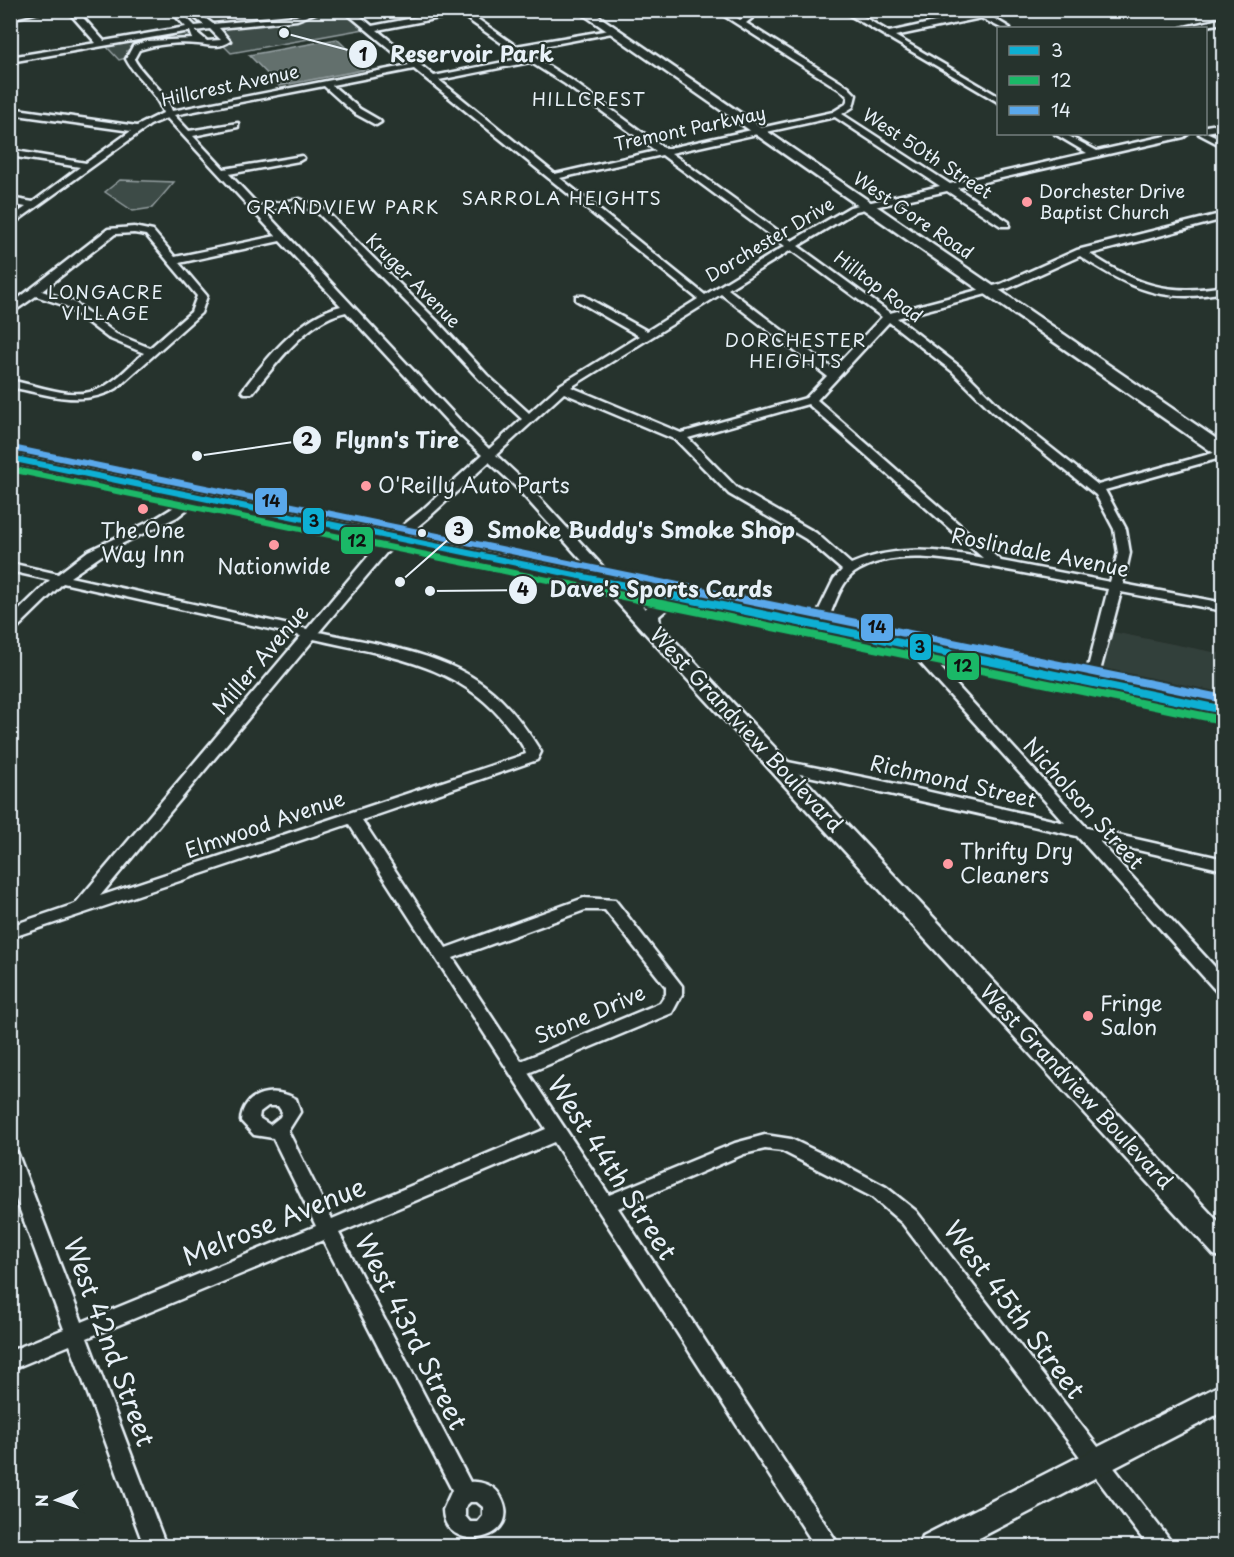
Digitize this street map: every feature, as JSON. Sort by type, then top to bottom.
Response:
[{"type":"main road","points":[[10,458],[1222,712]]},
{"type":"street","points":[[10,16],[42,10]]},
{"type":"street","points":[[71,10],[102,44]]},
{"type":"street","points":[[174,10],[200,41],[213,45],[226,41],[222,35],[189,10]]},
{"type":"street","points":[[10,60],[192,29],[297,18],[319,10]]},
{"type":"street","points":[[347,10],[704,299]]},
{"type":"street","name":"West Gore Road","points":[[582,10],[1224,453]]},
{"type":"street","name":"West 50th Street","points":[[719,10],[850,93],[853,97],[850,105],[836,114],[1005,224]]},
{"type":"street","points":[[740,24],[758,10]]},
{"type":"street","points":[[845,10],[997,98]]},
{"type":"street","points":[[972,10],[1004,27]]},
{"type":"street","points":[[887,34],[1023,10]]},
{"type":"street","points":[[370,29],[464,11]]},
{"type":"street","name":"Hilltop Road","points":[[464,11],[888,317],[956,369],[997,410],[1097,489],[1116,518],[1124,544],[1123,561],[1091,683]]},
{"type":"street","points":[[1190,27],[1224,20]]},
{"type":"street","points":[[516,49],[612,31]]},
{"type":"street","name":"West Grandview Boulevard","points":[[200,41],[150,43],[135,48],[130,56],[134,68],[162,96],[168,114],[259,209],[462,430],[519,482],[1224,1246]]},
{"type":"street","points":[[431,79],[532,59]]},
{"type":"street","name":"Hillcrest Avenue","points":[[10,223],[139,129],[168,114],[415,66]]},
{"type":"street","points":[[325,83],[357,111],[376,122]]},
{"type":"street","points":[[10,111],[139,129]]},
{"type":"street","name":"Tremont Parkway","points":[[552,177],[836,114]]},
{"type":"street","points":[[188,134],[235,125]]},
{"type":"street","points":[[1207,129],[1224,126]]},
{"type":"street","points":[[1061,135],[1095,154]]},
{"type":"street","name":"Dorchester Drive","points":[[488,454],[563,388],[844,213],[1180,135]]},
{"type":"street","points":[[1206,135],[1224,144]]},
{"type":"street","points":[[10,153],[88,166]]},
{"type":"street","points":[[224,172],[299,158]]},
{"type":"street","points":[[10,201],[34,205]]},
{"type":"street","name":"Kruger Avenue","points":[[259,209],[300,202],[321,211],[436,326],[483,377],[528,419]]},
{"type":"street","points":[[680,437],[810,400],[888,317],[1025,279],[1064,258],[1081,252],[1224,216]]},
{"type":"street","points":[[10,311],[111,231],[134,230],[149,233],[200,291],[202,301],[196,313],[108,390],[95,395],[73,395],[12,384]]},
{"type":"street","points":[[174,261],[283,237]]},
{"type":"street","points":[[1081,252],[1130,284],[1152,291],[1187,295],[1224,289]]},
{"type":"street","points":[[721,289],[833,375]]},
{"type":"street","points":[[35,292],[70,304],[112,336],[150,352]]},
{"type":"street","points":[[580,298],[646,335]]},
{"type":"street","points":[[248,392],[261,374],[315,321],[330,313],[348,308]]},
{"type":"street","points":[[563,388],[680,437],[733,491],[811,536],[850,570],[841,579],[818,626]]},
{"type":"street","points":[[810,400],[996,564]]},
{"type":"street","points":[[1097,489],[1224,453]]},
{"type":"street","name":"Miller Avenue","points":[[81,908],[381,550],[488,454]]},
{"type":"street","points":[[10,627],[60,578],[90,555],[157,524],[197,497]]},
{"type":"street","points":[[941,554],[962,535]]},
{"type":"street","name":"Roslindale Avenue","points":[[850,570],[874,561],[902,555],[941,554],[1224,607]]},
{"type":"street","points":[[10,567],[310,634]]},
{"type":"street","points":[[651,626],[650,614],[653,609],[665,602],[683,598]]},
{"type":"street","name":"Elmwood Avenue","points":[[10,932],[532,757],[534,752],[490,697],[463,678],[410,657],[310,634]]},
{"type":"street","name":"Nicholson Street","points":[[914,646],[1224,989]]},
{"type":"street","name":"Richmond Street","points":[[778,765],[1224,865]]},
{"type":"street","name":"West 44th Street","points":[[353,818],[827,1546]]},
{"type":"street","name":"Stone Drive","points":[[443,955],[584,904],[609,904],[674,986],[674,994],[666,1008],[517,1070]]},
{"type":"street","name":"West 43rd Street","points":[[278,1129],[465,1494]]},
{"type":"street","name":"Melrose Avenue","points":[[10,1361],[558,1132]]},
{"type":"street","name":"West 45th Street","points":[[606,1205],[752,1144],[765,1142],[789,1146],[879,1192],[909,1217],[1161,1546]]},
{"type":"street","name":"West 42nd Street","points":[[10,1157],[155,1546]]},
{"type":"street","points":[[934,1546],[1224,1396]]},
{"type":"shaded area","points":[[322,10],[341,11],[364,29],[231,53],[223,45],[230,41],[220,30],[221,28],[303,19]]},
{"type":"shaded area","points":[[184,32],[193,39],[134,46],[127,51],[126,58],[119,60],[106,46]]},
{"type":"shaded area","points":[[337,39],[368,69],[279,86],[249,55]]},
{"type":"shaded area","points":[[120,180],[174,182],[152,208],[133,211],[105,192]]},
{"type":"shaded area","points":[[1113,632],[1223,654],[1223,696],[1106,673],[1103,667]]},
{"type":"transit line","name":"14","points":[[12,448],[1224,699]]},
{"type":"transit line","name":"3","points":[[10,458],[1224,710]]},
{"type":"transit line","name":"12","points":[[10,469],[1222,720]]},
{"type":"place","name":"Reservoir Park","points":[[284,33]]},
{"type":"place","name":"Dorchester Drive Baptist Church","points":[[1027,202]]},
{"type":"place","name":"Flynn's Tire","points":[[197,456]]},
{"type":"place","name":"O'Reilly Auto Parts","points":[[366,486]]},
{"type":"place","name":"The One Way Inn","points":[[143,509]]},
{"type":"place","name":"Nationwide","points":[[274,545]]},
{"type":"place","name":"Smoke Buddy's Smoke Shop","points":[[400,582]]},
{"type":"place","name":"Dave's Sports Cards","points":[[430,591]]},
{"type":"place","name":"Thrifty Dry Cleaners","points":[[948,864]]},
{"type":"place","name":"Fringe Salon","points":[[1088,1016]]},
{"type":"district","name":"HILLCREST","points":[[589,100]]},
{"type":"district","name":"SARROLA HEIGHTS","points":[[562,199]]},
{"type":"district","name":"GRANDVIEW PARK","points":[[343,208]]},
{"type":"district","name":"LONGACRE VILLAGE","points":[[106,303]]},
{"type":"district","name":"DORCHESTER HEIGHTS","points":[[796,351]]}]
